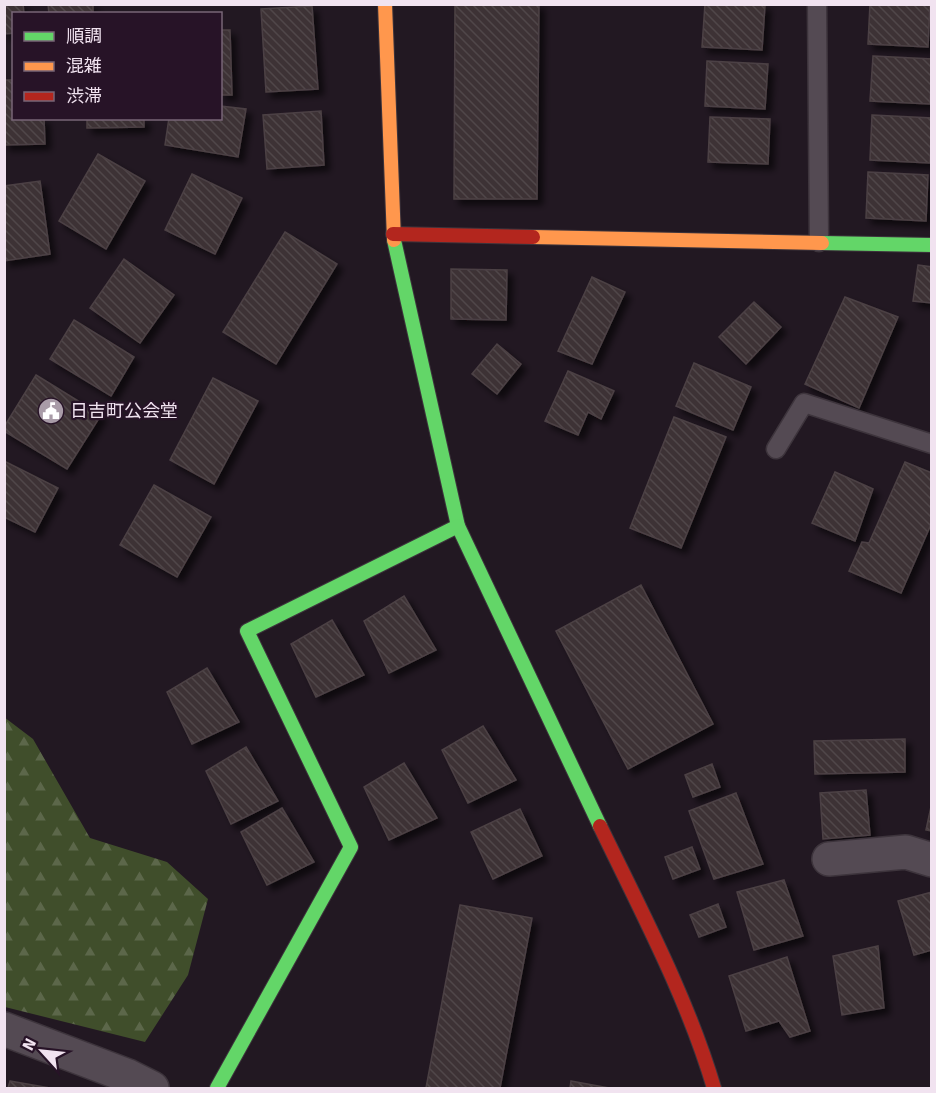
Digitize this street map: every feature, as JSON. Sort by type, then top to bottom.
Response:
[{"type":"street","points":[[385,4],[393,234],[458,526],[670,973],[704,1054],[714,1089]]},
{"type":"street","points":[[393,234],[932,245]]},
{"type":"street","points":[[217,1089],[351,847],[247,631],[458,526]]},
{"type":"street","points":[[829,859],[906,852],[932,860]]},
{"type":"street","points":[[4,1029],[135,1084]]},
{"type":"lane","points":[[817,4],[819,242]]},
{"type":"lane","points":[[776,449],[804,403],[932,444]]},
{"type":"green space","points":[[4,717],[33,739],[90,838],[167,862],[208,899],[188,975],[145,1042],[5,1007]]},
{"type":"building","points":[[4,4],[23,4],[24,12],[12,12],[12,33],[4,34]]},
{"type":"building","points":[[48,4],[93,4],[93,12],[49,12]]},
{"type":"building","points":[[455,4],[539,4],[537,199],[454,199]]},
{"type":"building","points":[[705,4],[765,5],[762,50],[702,47]]},
{"type":"building","points":[[870,4],[930,4],[928,47],[868,44]]},
{"type":"building","points":[[312,6],[318,89],[266,92],[261,9]]},
{"type":"building","points":[[222,30],[230,30],[232,95],[222,95]]},
{"type":"building","points":[[873,56],[932,59],[930,104],[870,101]]},
{"type":"building","points":[[707,61],[768,64],[765,109],[705,106]]},
{"type":"building","points":[[4,80],[12,80],[12,120],[44,120],[45,144],[4,145]]},
{"type":"building","points":[[222,106],[246,109],[238,157],[165,145],[169,120],[222,120]]},
{"type":"building","points":[[321,111],[324,165],[267,169],[263,115]]},
{"type":"building","points":[[872,115],[932,118],[930,163],[870,160]]},
{"type":"building","points":[[710,117],[770,119],[768,164],[708,162]]},
{"type":"building","points":[[87,120],[144,120],[144,127],[87,128]]},
{"type":"building","points":[[98,154],[145,181],[106,249],[59,221]]},
{"type":"building","points":[[868,172],[928,175],[926,221],[866,218]]},
{"type":"building","points":[[192,174],[242,198],[215,254],[165,230]]},
{"type":"building","points":[[40,181],[50,254],[4,261],[4,186]]},
{"type":"building","points":[[285,232],[337,264],[276,364],[223,332]]},
{"type":"building","points":[[124,259],[174,295],[140,343],[90,308]]},
{"type":"building","points":[[918,265],[932,267],[932,303],[913,301]]},
{"type":"building","points":[[451,269],[507,270],[506,320],[451,319]]},
{"type":"building","points":[[592,277],[625,292],[592,364],[558,351]]},
{"type":"building","points":[[845,297],[898,317],[859,408],[805,384]]},
{"type":"building","points":[[754,302],[781,327],[746,364],[719,337]]},
{"type":"building","points":[[74,320],[134,357],[111,396],[50,359]]},
{"type":"building","points":[[497,344],[521,364],[497,394],[472,374]]},
{"type":"building","points":[[694,363],[751,387],[733,430],[676,406]]},
{"type":"building","points":[[568,371],[614,391],[601,419],[588,412],[578,435],[545,421]]},
{"type":"building","points":[[36,375],[101,415],[67,469],[4,431],[4,427]]},
{"type":"building","points":[[213,378],[258,401],[214,484],[170,460]]},
{"type":"building","points":[[674,417],[726,437],[681,548],[630,528]]},
{"type":"building","points":[[4,461],[58,488],[35,532],[4,517]]},
{"type":"building","points":[[905,462],[932,473],[932,522],[901,593],[849,571],[862,542],[869,543]]},
{"type":"building","points":[[835,472],[873,489],[855,541],[812,523]]},
{"type":"building","points":[[154,485],[211,517],[177,577],[120,545]]},
{"type":"building","points":[[641,585],[713,724],[628,769],[556,631]]},
{"type":"building","points":[[404,596],[436,650],[389,673],[364,621]]},
{"type":"building","points":[[332,620],[364,675],[316,697],[291,644]]},
{"type":"building","points":[[207,668],[239,722],[192,744],[167,692]]},
{"type":"building","points":[[483,726],[516,780],[468,803],[442,750]]},
{"type":"building","points":[[905,739],[905,772],[815,774],[814,741]]},
{"type":"building","points":[[246,747],[278,801],[231,824],[206,771]]},
{"type":"building","points":[[404,763],[437,818],[389,840],[364,787]]},
{"type":"building","points":[[712,764],[720,787],[693,797],[685,775]]},
{"type":"building","points":[[866,790],[870,835],[823,839],[820,793]]},
{"type":"building","points":[[736,793],[763,864],[714,879],[689,811]]},
{"type":"building","points":[[932,802],[932,831],[926,830]]},
{"type":"building","points":[[282,808],[314,862],[267,885],[241,832]]},
{"type":"building","points":[[520,809],[542,856],[493,879],[471,832]]},
{"type":"building","points":[[692,847],[700,869],[673,879],[665,857]]},
{"type":"building","points":[[784,880],[803,936],[754,950],[737,892]]},
{"type":"building","points":[[932,892],[932,950],[914,955],[898,901]]},
{"type":"building","points":[[718,904],[726,927],[699,937],[690,915]]},
{"type":"building","points":[[460,905],[532,918],[500,1088],[426,1088]]},
{"type":"building","points":[[878,946],[884,1008],[842,1015],[833,956]]},
{"type":"building","points":[[787,957],[810,1031],[790,1037],[779,1021],[746,1031],[729,976]]},
{"type":"building","points":[[10,1081],[50,1088],[8,1088]]},
{"type":"building","points":[[571,1081],[609,1088],[570,1088]]},
{"type":"traffic: fast","points":[[394,240],[458,526],[600,826]]},
{"type":"traffic: fast","points":[[822,243],[932,245]]},
{"type":"traffic: fast","points":[[217,1088],[351,847],[247,631],[458,526]]},
{"type":"traffic: slow","points":[[385,4],[394,240]]},
{"type":"traffic: slow","points":[[533,237],[822,243]]},
{"type":"traffic: jam","points":[[393,234],[533,237]]},
{"type":"traffic: jam","points":[[600,826],[677,988],[714,1088]]},
{"type":"place","name":"日吉町公会堂","points":[[51,411]]}]
